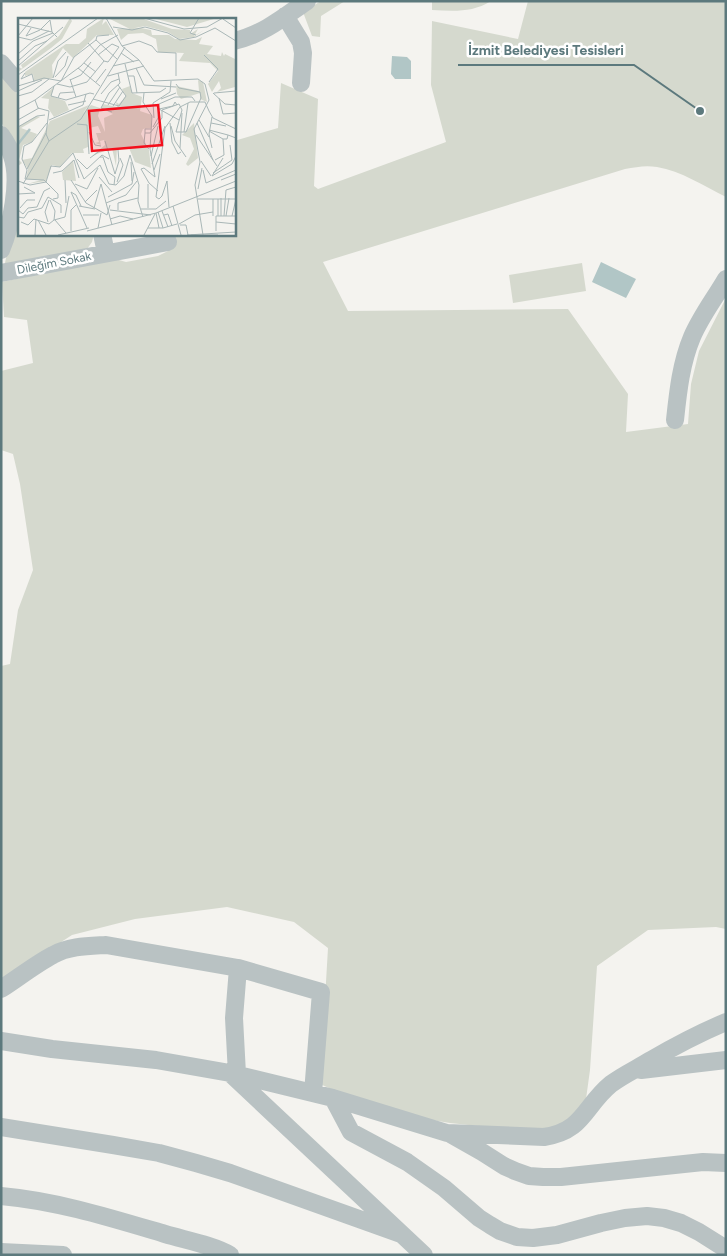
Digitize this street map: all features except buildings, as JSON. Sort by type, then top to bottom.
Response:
[{"type":"street","points":[[235,41],[262,31],[307,1]]},
{"type":"street","points":[[285,16],[301,42],[303,53],[301,83]]},
{"type":"street","points":[[1,63],[18,83]]},
{"type":"street","points":[[1,135],[13,158],[15,170],[14,200],[8,232],[1,250]]},
{"type":"street","points":[[102,235],[106,253]]},
{"type":"street","name":"Dileğim Sokak","points":[[1,273],[168,242]]},
{"type":"street","points":[[676,420],[680,376],[688,347],[699,324],[726,279]]},
{"type":"street","points":[[1,989],[54,954],[71,949],[106,945],[238,968],[321,992],[313,1093]]},
{"type":"street","points":[[238,968],[234,1018],[233,1074],[424,1255]]},
{"type":"street","points":[[447,1133],[544,1137],[554,1136],[567,1131],[577,1123],[600,1095],[612,1084],[686,1040],[726,1022]]},
{"type":"street","points":[[1,1041],[52,1049],[156,1060],[233,1074],[333,1098],[447,1133],[504,1166],[529,1176],[561,1177],[703,1162],[726,1163]]},
{"type":"street","points":[[633,1071],[726,1060]]},
{"type":"street","points":[[333,1098],[351,1132],[407,1162],[444,1188],[479,1218],[500,1231],[517,1237],[533,1238],[557,1235],[625,1218],[647,1216],[681,1223],[726,1249]]},
{"type":"street","points":[[1,1127],[112,1145],[196,1163],[230,1173],[401,1234]]},
{"type":"street","points":[[1,1196],[24,1198],[86,1211],[207,1246],[230,1255]]},
{"type":"street","points":[[1,1252],[63,1255]]},
{"type":"shaded area","points":[[321,1],[345,1],[321,16],[320,37],[312,36],[303,12]]},
{"type":"shaded area","points":[[432,1],[491,1],[477,8],[455,11],[432,10]]},
{"type":"shaded area","points":[[528,1],[726,1],[726,197],[692,179],[666,169],[649,166],[625,169],[323,262],[348,311],[568,309],[628,394],[626,432],[688,424],[691,384],[699,351],[726,298],[726,929],[716,927],[648,930],[597,966],[590,1070],[586,1099],[569,1119],[556,1128],[517,1130],[450,1123],[407,1116],[347,1096],[320,1084],[328,948],[294,922],[227,907],[135,919],[72,935],[1,981],[1,666],[10,664],[18,610],[33,570],[20,484],[13,454],[1,450],[1,371],[33,363],[27,320],[4,317],[2,282],[112,258],[126,262],[158,256],[168,251],[172,245],[172,235],[235,235],[235,141],[278,128],[281,83],[318,99],[314,186],[318,189],[446,142],[431,85],[432,21],[518,39]]},
{"type":"shaded area","points":[[392,56],[407,57],[411,61],[411,79],[395,79],[391,74]]},
{"type":"shaded area","points":[[1,75],[18,95],[18,151],[1,122]]},
{"type":"shaded area","points":[[18,218],[18,235],[94,235],[87,249],[6,266],[6,258],[16,231]]},
{"type":"shaded area","points":[[601,262],[636,279],[626,298],[592,282]]},
{"type":"shaded area","points":[[582,263],[586,291],[513,303],[509,275]]},
{"type":"place","name":"İzmit Belediyesi Tesisleri","points":[[700,111]]}]
